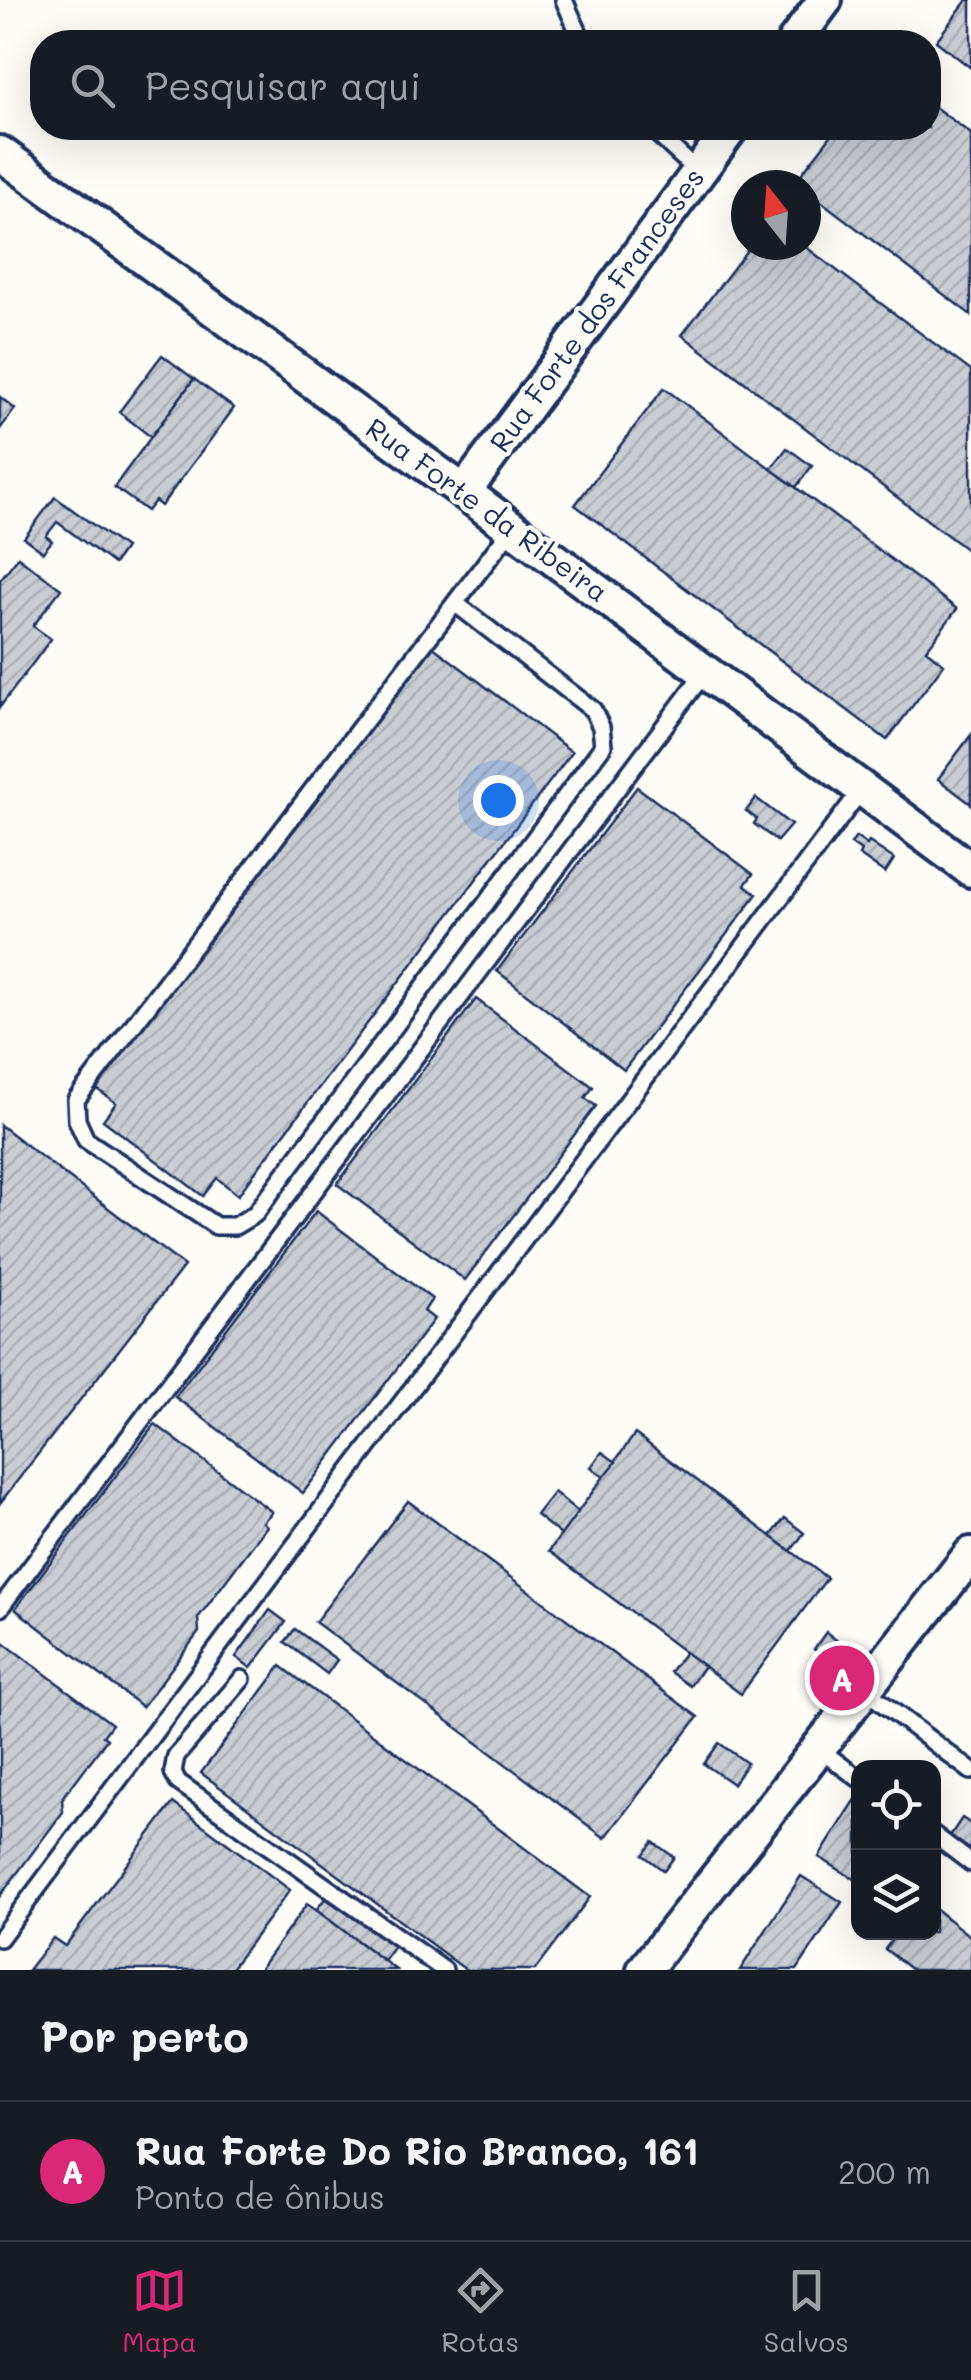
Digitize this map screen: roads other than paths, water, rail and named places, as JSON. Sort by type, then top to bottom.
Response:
[{"type":"street","points":[[803,30],[825,0]]},
{"type":"street","name":"Rua Forte dos Franceses","points":[[464,492],[722,140]]},
{"type":"street","name":"Rua Forte da Ribeira","points":[[0,154],[464,492],[971,870]]},
{"type":"street","points":[[644,1970],[971,1554]]},
{"type":"lane","points":[[564,0],[578,30]]},
{"type":"lane","points":[[664,140],[698,172]]},
{"type":"lane","points":[[455,603],[592,710],[601,727],[602,746],[255,1214],[234,1226],[216,1226],[86,1140],[77,1120],[76,1100],[512,528]]},
{"type":"lane","points":[[0,1608],[705,672]]},
{"type":"lane","points":[[0,1938],[862,789]]},
{"type":"lane","points":[[242,1679],[176,1756],[173,1772],[178,1782],[444,1970]]},
{"type":"lane","points":[[865,1690],[971,1771]]},
{"type":"lane","points":[[819,1748],[851,1773]]},
{"type":"lane","points":[[941,1840],[971,1863]]},
{"type":"place","name":"Rua Forte Do Rio Branco, 161","points":[[842,1678]]}]
